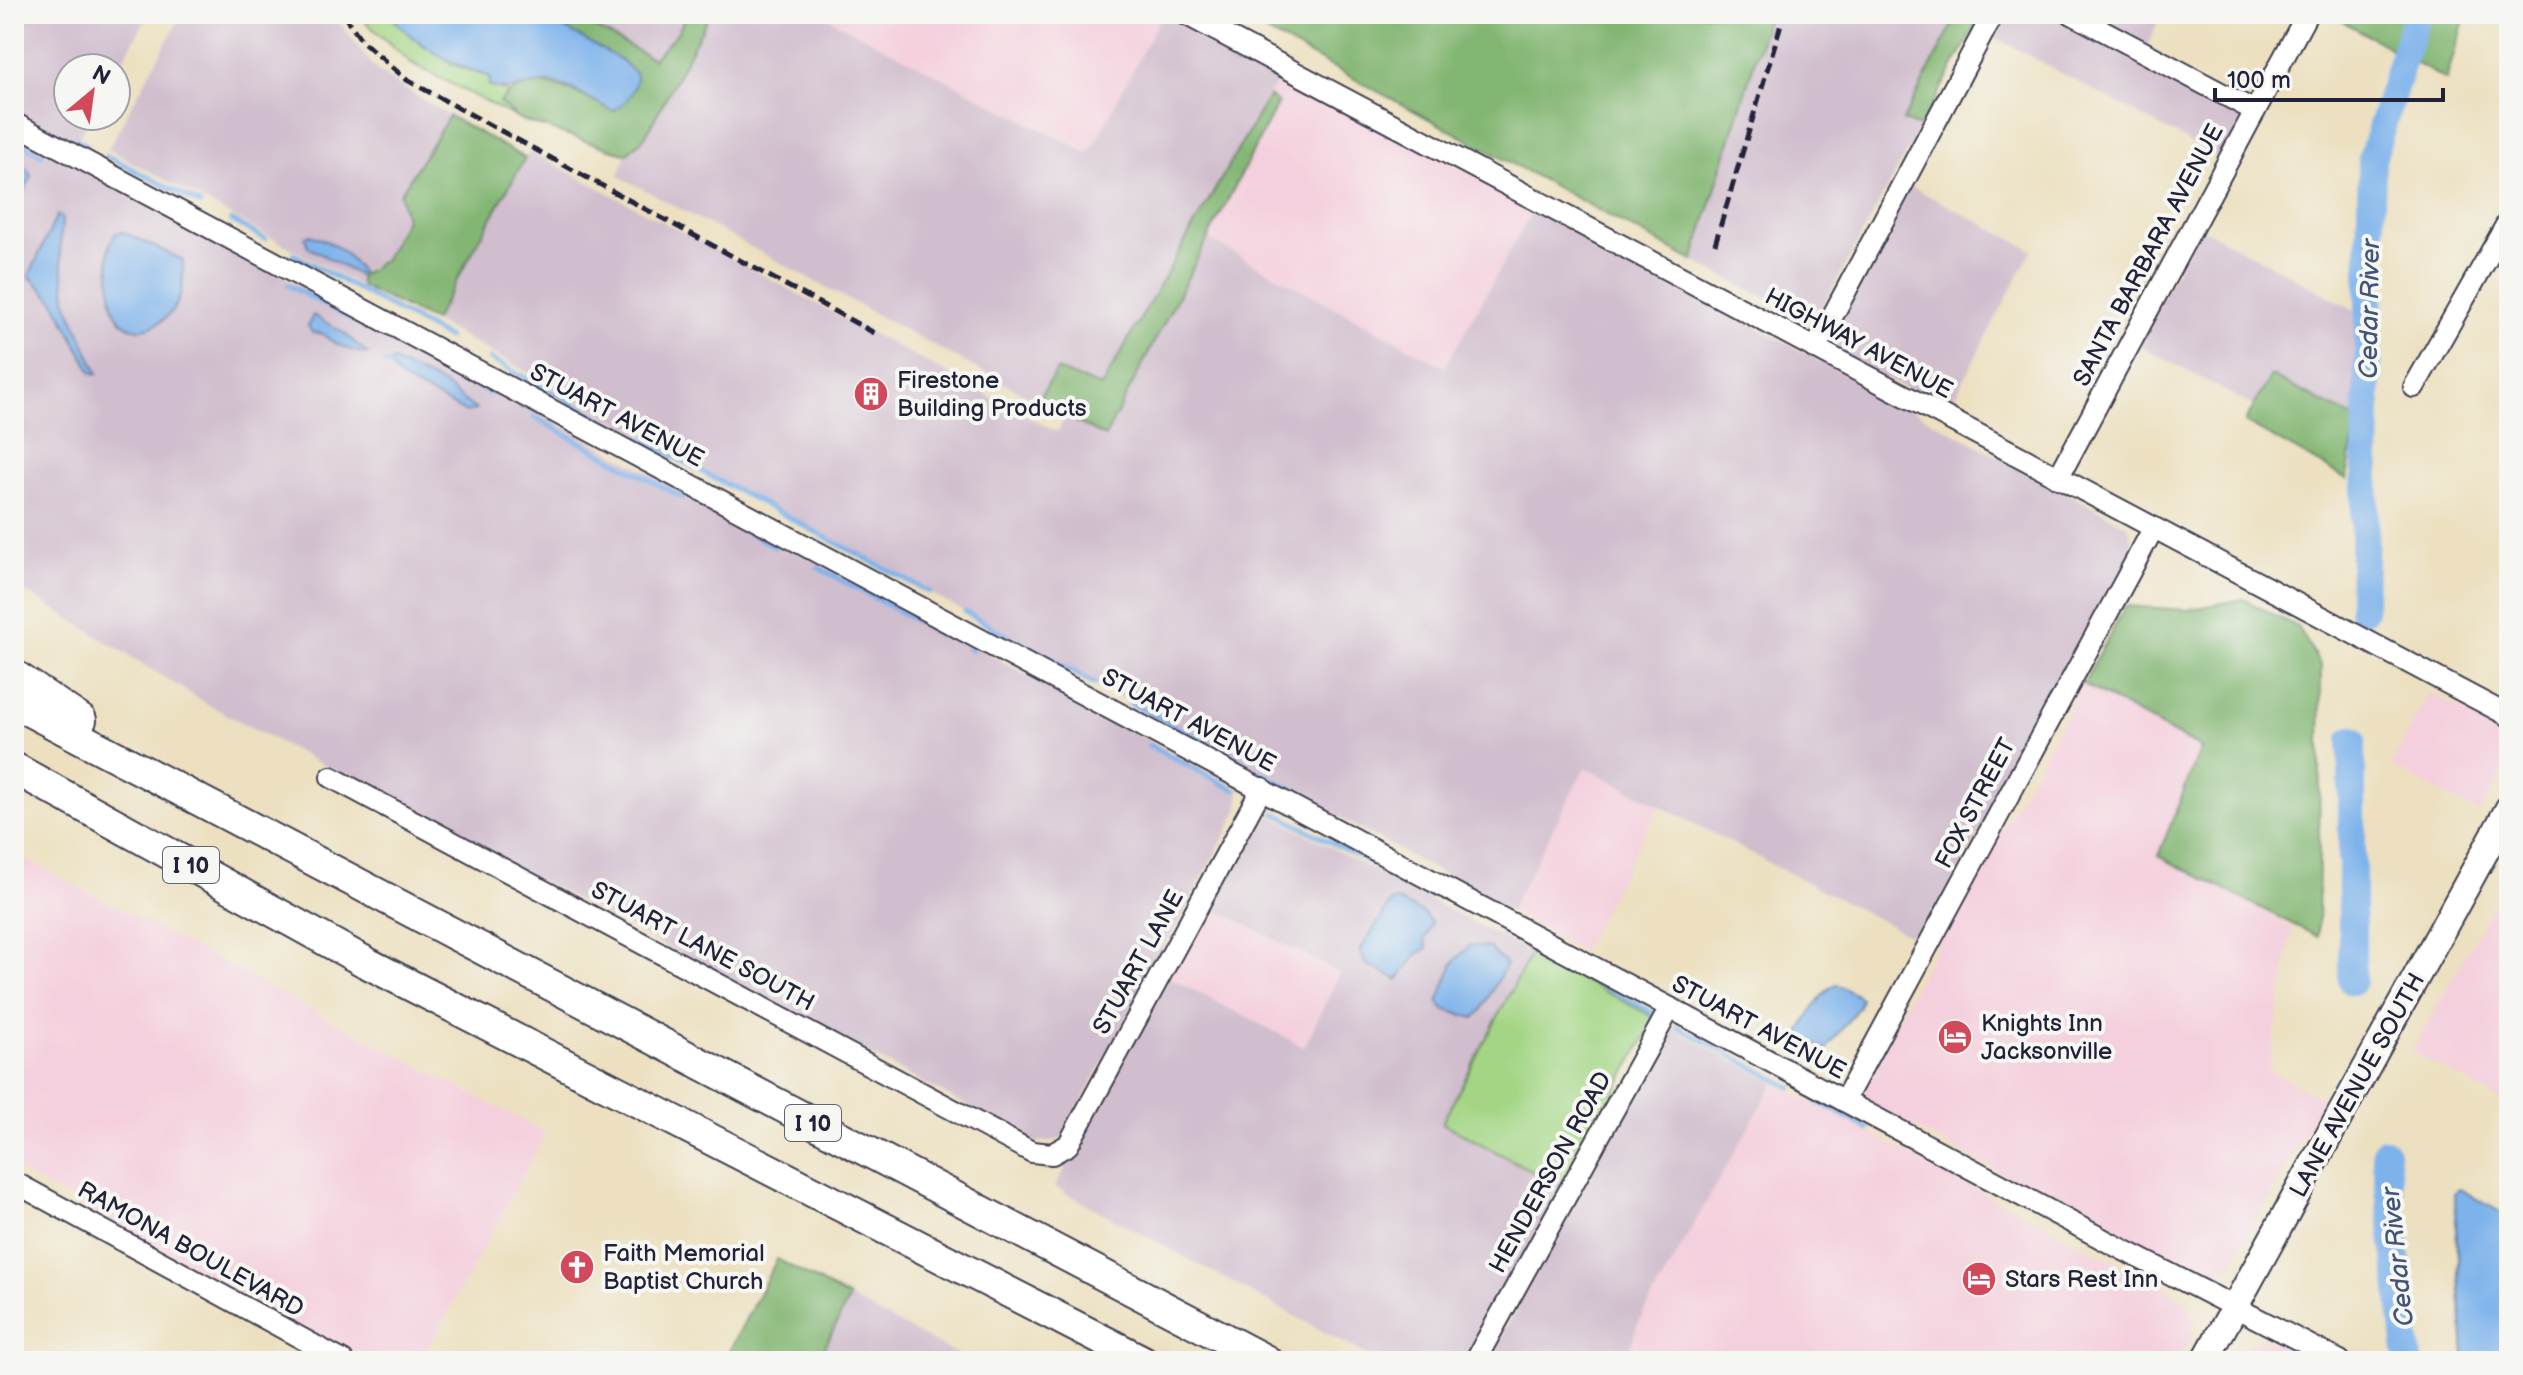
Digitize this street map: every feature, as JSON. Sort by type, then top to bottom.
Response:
[{"type":"highway","points":[[14,675],[97,730],[148,774]]},
{"type":"highway","name":"I 10","points":[[14,703],[1267,1361]]},
{"type":"highway","name":"I 10","points":[[14,768],[367,963],[1143,1361]]},
{"type":"main road","name":"LANE AVENUE SOUTH","points":[[2205,1361],[2509,808]]},
{"type":"street","name":"HIGHWAY AVENUE","points":[[1185,14],[2509,716]]},
{"type":"street","points":[[1815,349],[1993,14]]},
{"type":"street","points":[[2072,14],[2255,111]]},
{"type":"street","name":"SANTA BARBARA AVENUE","points":[[2058,478],[2307,14]]},
{"type":"street","name":"STUART AVENUE","points":[[14,123],[1844,1101],[2340,1361]]},
{"type":"street","points":[[2414,387],[2503,244],[2509,220]]},
{"type":"street","name":"FOX STREET","points":[[1844,1101],[2153,529]]},
{"type":"street","name":"STUART LANE SOUTH","points":[[331,777],[1032,1152],[1052,1154]]},
{"type":"street","name":"STUART LANE","points":[[1052,1154],[1068,1145],[1262,788]]},
{"type":"street","name":"HENDERSON ROAD","points":[[1475,1361],[1670,1008]]},
{"type":"street","name":"RAMONA BOULEVARD","points":[[14,1182],[343,1361]]},
{"type":"shaded area","points":[[14,14],[149,14],[127,52],[52,52],[52,132],[14,114]]},
{"type":"shaded area","points":[[182,14],[332,14],[377,71],[449,116],[400,194],[407,219],[385,259],[361,272],[346,254],[321,238],[305,237],[305,242],[318,254],[360,276],[361,286],[108,149],[117,132],[132,132],[132,105]]},
{"type":"shaded area","points":[[570,14],[687,14],[677,33],[653,59]]},
{"type":"shaded area","points":[[710,14],[820,14],[1089,154],[1162,14],[1281,73],[1101,388],[1057,370],[1037,401],[619,176],[626,154],[645,137]]},
{"type":"shaded area","points":[[820,14],[1162,14],[1090,154]]},
{"type":"shaded area","points":[[1769,14],[1958,14],[1904,121],[1920,127],[1814,323],[1693,261]]},
{"type":"shaded area","points":[[2002,14],[2060,14],[2236,107],[2243,119],[2221,159],[1991,35]]},
{"type":"shaded area","points":[[2087,14],[2162,14],[2147,46]]},
{"type":"shaded area","points":[[1281,73],[1534,208],[1445,368],[1208,239],[1278,104],[1269,96]]},
{"type":"shaded area","points":[[14,132],[1240,789],[1238,811],[1061,1140],[1035,1142],[205,703],[14,584]]},
{"type":"shaded area","points":[[52,132],[82,132],[78,138]]},
{"type":"shaded area","points":[[530,151],[1057,432],[1066,416],[1105,437],[1208,239],[1445,367],[1534,208],[2128,526],[2135,549],[1920,941],[1585,767],[1510,911],[434,321]]},
{"type":"shaded area","points":[[1908,185],[2032,250],[1947,411],[1842,355],[1833,340],[1833,328]]},
{"type":"shaded area","points":[[2200,227],[2360,313],[2356,419],[2272,376],[2253,406],[2137,344]]},
{"type":"shaded area","points":[[2083,684],[2202,748],[2158,856],[2292,927],[2269,1070],[2323,1099],[2234,1260],[2220,1271],[2192,1272],[1865,1102],[1861,1082]]},
{"type":"shaded area","points":[[2429,692],[2491,726],[2507,751],[2505,768],[2479,813],[2391,766]]},
{"type":"shaded area","points":[[1585,767],[1659,805],[1582,951],[1510,911]]},
{"type":"shaded area","points":[[1271,816],[1531,953],[1442,1122],[1562,1187],[1468,1361],[1378,1361],[1055,1187],[1168,977],[1304,1047],[1340,973],[1206,904],[1254,820]],"holes":[[[1396,900],[1423,913],[1432,923],[1425,940],[1427,949],[1418,952],[1398,980],[1392,980],[1366,964],[1360,951],[1390,903]]]},
{"type":"shaded area","points":[[14,853],[546,1133],[421,1361],[362,1361],[14,1168]]},
{"type":"shaded area","points":[[2509,876],[2509,1105],[2412,1052]]},
{"type":"shaded area","points":[[1206,904],[1341,973],[1303,1047],[1168,977]]},
{"type":"shaded area","points":[[1669,1027],[1774,1083],[1637,1325],[1627,1361],[1488,1361]]},
{"type":"shaded area","points":[[1774,1083],[2176,1294],[2189,1305],[2194,1322],[2190,1340],[2179,1361],[1627,1361],[1637,1325]]},
{"type":"shaded area","points":[[849,1298],[970,1361],[818,1361]]},
{"type":"shaded area","points":[[2263,1339],[2277,1342],[2314,1361],[2231,1361],[2242,1348]]},
{"type":"green space","points":[[357,14],[389,14],[453,65],[490,77],[489,86],[508,92],[500,103],[519,119],[411,63]]},
{"type":"green space","points":[[539,14],[570,14],[653,59],[677,33],[687,14],[710,14],[645,137],[626,154],[519,119],[500,103],[521,87],[545,84],[594,102],[621,60]]},
{"type":"green space","points":[[1234,14],[1769,14],[1693,261]]},
{"type":"green space","points":[[1958,14],[1982,14],[1920,127],[1903,121]]},
{"type":"green space","points":[[2330,14],[2466,14],[2446,80]]},
{"type":"green space","points":[[1269,96],[1278,103],[1105,437],[1037,401],[1057,370],[1101,387]]},
{"type":"green space","points":[[449,116],[525,158],[434,321],[361,286],[360,276],[385,259],[406,219],[400,194]]},
{"type":"green space","points":[[2271,376],[2356,419],[2347,479],[2245,422]]},
{"type":"green space","points":[[2243,599],[2298,627],[2321,666],[2318,937],[2158,856],[2201,748],[2083,684],[2125,606],[2187,610]]},
{"type":"green space","points":[[1531,953],[1656,1018],[1562,1187],[1442,1123]]},
{"type":"green space","points":[[777,1259],[849,1298],[818,1361],[724,1361]]},
{"type":"water","points":[[389,14],[539,14],[621,60],[636,74],[635,86],[627,100],[613,111],[553,83],[512,89],[489,86],[490,77],[435,53],[411,36]]},
{"type":"water","points":[[14,161],[29,171],[31,177],[14,213]]},
{"type":"water","points":[[57,215],[62,217],[60,250],[67,304],[98,374],[92,373],[54,301],[29,276]]},
{"type":"water","points":[[123,232],[183,260],[182,288],[177,303],[164,319],[147,328],[129,327],[121,321],[112,303],[109,247],[116,233]]},
{"type":"water","points":[[309,235],[325,240],[345,254],[361,272],[360,276],[308,247],[305,237]]},
{"type":"water","points":[[313,315],[344,333],[368,354],[356,352],[323,334],[312,332],[308,326]]},
{"type":"water","points":[[393,361],[443,384],[476,410],[465,412],[401,379],[389,365]]},
{"type":"water","points":[[1396,900],[1423,913],[1432,923],[1425,940],[1427,949],[1418,953],[1398,980],[1366,964],[1360,951],[1390,903]]},
{"type":"water","points":[[1470,945],[1490,948],[1506,965],[1474,1018],[1445,1010],[1438,1002],[1453,963]]},
{"type":"water","points":[[1837,984],[1861,998],[1859,1006],[1826,1050],[1799,1035],[1819,999]]},
{"type":"water","points":[[2460,1189],[2509,1217],[2509,1361],[2466,1361],[2464,1357],[2454,1193]]},
{"type":"waterway","name":"Cedar River","points":[[2363,610],[2372,158],[2417,14]]},
{"type":"waterway","points":[[14,139],[42,155]]},
{"type":"waterway","points":[[76,139],[87,145]]},
{"type":"waterway","points":[[107,156],[200,204]]},
{"type":"waterway","points":[[231,220],[265,239]]},
{"type":"waterway","points":[[293,254],[448,338]]},
{"type":"waterway","points":[[288,285],[379,334]]},
{"type":"waterway","points":[[396,343],[491,394]]},
{"type":"waterway","points":[[490,359],[929,592]]},
{"type":"waterway","points":[[385,363],[389,365]]},
{"type":"waterway","points":[[534,417],[683,498]]},
{"type":"waterway","points":[[726,520],[775,547]]},
{"type":"waterway","points":[[819,568],[941,634]]},
{"type":"waterway","points":[[965,612],[1095,684]]},
{"type":"waterway","points":[[968,649],[972,651]]},
{"type":"waterway","points":[[1130,703],[1242,761]]},
{"type":"waterway","name":"Cedar River","points":[[2352,740],[2352,981]]},
{"type":"waterway","points":[[1149,745],[1235,790]]},
{"type":"waterway","points":[[1258,771],[1301,794]]},
{"type":"waterway","points":[[1275,813],[1424,891]]},
{"type":"waterway","points":[[1502,932],[1539,950]]},
{"type":"waterway","points":[[1553,959],[1653,1013]]},
{"type":"waterway","points":[[1678,1027],[1792,1088]]},
{"type":"waterway","points":[[1817,1101],[1868,1129]]},
{"type":"waterway","name":"Cedar River","points":[[2385,1152],[2408,1361]]},
{"type":"railway","points":[[343,14],[362,41],[407,80],[878,335]]},
{"type":"railway","points":[[1715,244],[1784,14]]},
{"type":"place","name":"Firestone Building Products","points":[[871,394]]},
{"type":"place","name":"Knights Inn Jacksonville","points":[[1955,1037]]},
{"type":"place","name":"Faith Memorial Baptist Church","points":[[577,1267]]},
{"type":"place","name":"Stars Rest Inn","points":[[1979,1279]]}]
